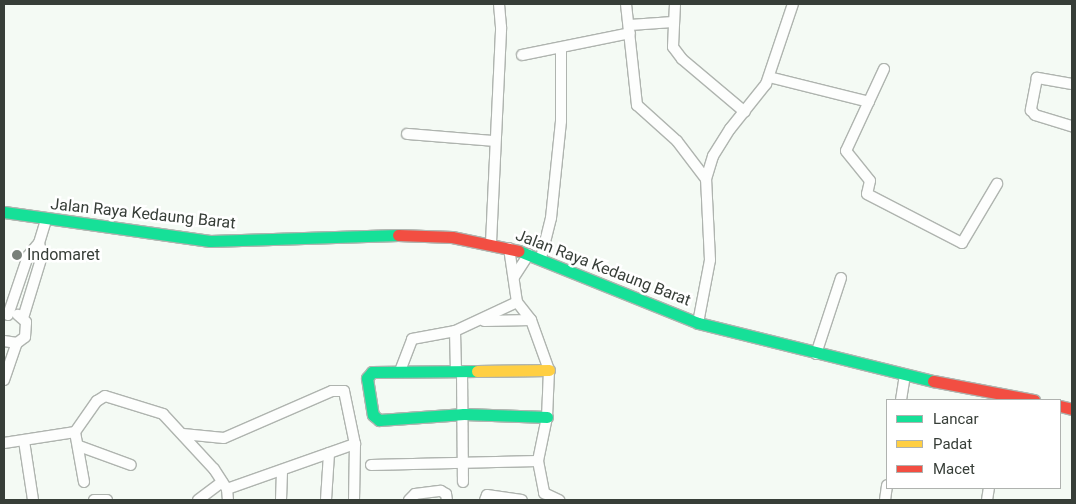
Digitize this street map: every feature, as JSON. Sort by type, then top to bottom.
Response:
[{"type":"street","points":[[491,243],[494,141],[501,27],[499,4]]},
{"type":"street","points":[[626,4],[637,105],[677,142],[706,179]]},
{"type":"street","points":[[675,4],[673,47],[682,59],[745,112]]},
{"type":"street","points":[[698,323],[710,260],[706,179],[713,156],[730,129],[745,112],[769,77],[793,4]]},
{"type":"street","points":[[522,55],[561,49],[630,29],[673,22]]},
{"type":"street","points":[[541,258],[551,218],[560,131],[561,49]]},
{"type":"street","points":[[884,69],[846,151],[870,181],[867,194],[962,244],[997,184]]},
{"type":"street","points":[[769,77],[870,102]]},
{"type":"street","points":[[1072,84],[1036,78],[1031,110],[1035,115],[1072,126]]},
{"type":"street","points":[[408,134],[494,141]]},
{"type":"street","name":"Jalan Raya Kedaung Barat","points":[[4,212],[46,220],[210,241],[378,234],[452,237],[491,243],[541,258],[698,323],[905,376],[999,397],[1022,399]]},
{"type":"street","points":[[23,318],[6,316],[28,256],[39,243],[46,220]]},
{"type":"street","points":[[4,380],[17,343],[27,332],[23,318],[42,256],[39,243]]},
{"type":"street","points":[[509,248],[517,302],[531,320],[549,370],[547,417],[538,461],[544,493],[559,500]]},
{"type":"street","points":[[514,277],[530,254]]},
{"type":"street","points":[[816,354],[841,278]]},
{"type":"street","points":[[400,371],[412,339],[454,331],[480,321],[517,302]]},
{"type":"street","points":[[480,321],[531,320]]},
{"type":"street","points":[[454,331],[464,414],[463,482]]},
{"type":"street","points":[[4,340],[17,343]]},
{"type":"street","points":[[547,417],[464,414],[375,418],[368,375],[400,371],[549,370]]},
{"type":"street","points":[[901,399],[905,376]]},
{"type":"street","points":[[177,427],[224,438],[332,391],[344,391],[347,396],[355,444],[354,500]]},
{"type":"street","points":[[4,443],[75,432],[97,400],[105,396],[163,414],[177,427],[226,491]]},
{"type":"street","points":[[75,432],[80,446],[84,482]]},
{"type":"street","points":[[24,441],[33,500]]},
{"type":"street","points":[[198,500],[355,444]]},
{"type":"street","points":[[80,446],[131,465]]},
{"type":"street","points":[[326,500],[329,453]]},
{"type":"street","points":[[371,465],[538,461]]},
{"type":"street","points":[[281,500],[282,470]]},
{"type":"street","points":[[409,500],[415,494],[442,491],[446,494],[447,500]]},
{"type":"street","points":[[486,500],[487,495],[522,500]]},
{"type":"street","points":[[94,500],[106,500]]},
{"type":"traffic: fast","points":[[4,212],[210,241],[398,235]]},
{"type":"traffic: fast","points":[[519,251],[698,323],[933,381]]},
{"type":"traffic: fast","points":[[477,371],[372,372],[367,378],[373,415],[379,420],[464,414],[547,417]]},
{"type":"traffic: slow","points":[[477,371],[549,370]]},
{"type":"traffic: jam","points":[[398,235],[452,237],[519,251]]},
{"type":"traffic: jam","points":[[933,381],[1029,399]]},
{"type":"traffic: jam","points":[[1061,406],[1072,409]]},
{"type":"place","name":"Indomaret","points":[[17,255]]}]
